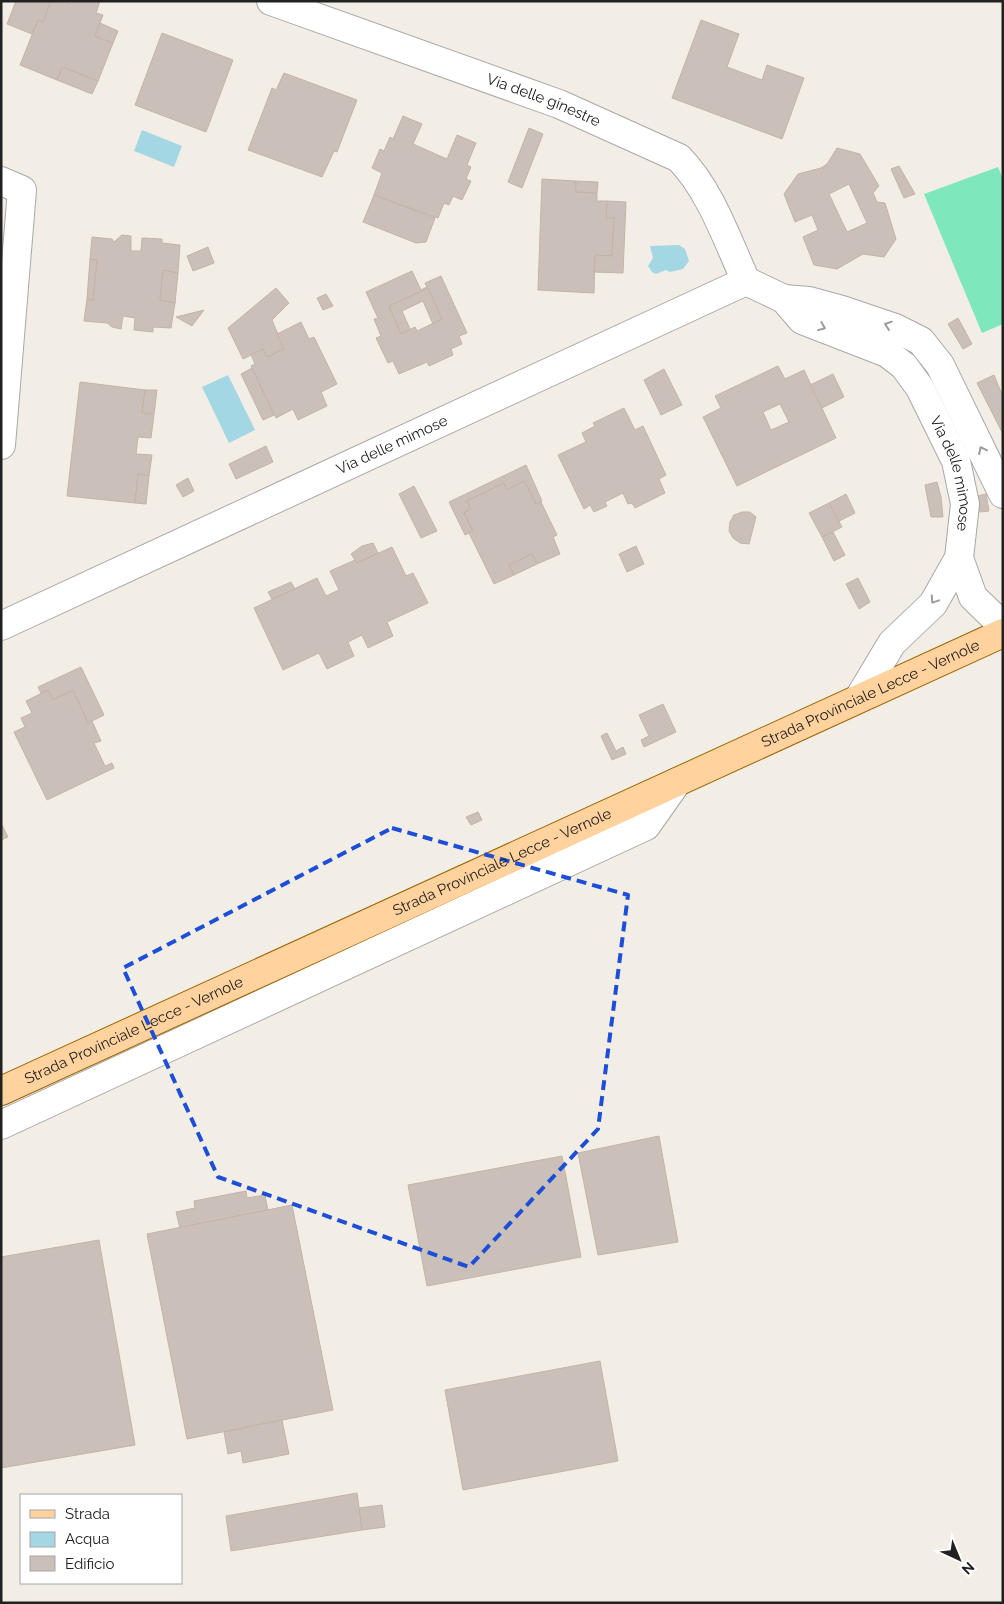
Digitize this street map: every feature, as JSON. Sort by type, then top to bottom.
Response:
[{"type":"main road","name":"Strada Provinciale Lecce - Vernole","points":[[1,1091],[1003,633]]},
{"type":"street","name":"Via delle ginestre","points":[[271,1],[559,104],[679,158],[693,172],[710,203],[746,281]]},
{"type":"street","points":[[1,181],[22,190],[3,396],[1,445]]},
{"type":"street","name":"Via delle mimose","points":[[1,626],[746,281],[784,299],[809,300],[842,310],[895,328],[921,341],[940,365],[1003,494]]},
{"type":"street","name":"Via delle mimose","points":[[784,299],[802,320],[887,353],[904,366],[920,388],[956,461],[965,504],[958,558],[933,604],[892,643],[859,698]]},
{"type":"street","points":[[958,558],[973,597],[1003,626]]},
{"type":"street","points":[[1,1125],[646,826],[677,782]]},
{"type":"highlighted area","points":[[392,828],[628,895],[598,1129],[469,1267],[218,1177],[123,968]]},
{"type":"green space","points":[[998,167],[1003,179],[1003,324],[982,333],[924,194]]},
{"type":"water","points":[[142,130],[182,146],[174,167],[134,151]]},
{"type":"water","points":[[679,245],[685,249],[689,261],[683,269],[670,272],[666,270],[656,274],[652,272],[648,266],[653,258],[650,246]]},
{"type":"water","points":[[228,375],[255,430],[229,443],[202,387]]},
{"type":"building","points":[[16,1],[51,1],[43,22],[38,20],[32,34],[7,24]]},
{"type":"building","points":[[51,1],[65,1],[73,4],[74,1],[100,1],[96,13],[103,15],[95,36],[113,43],[98,81],[62,67],[57,80],[20,65],[38,20],[43,22]]},
{"type":"building","points":[[701,20],[739,34],[727,67],[762,80],[767,65],[804,78],[782,139],[672,98]]},
{"type":"building","points":[[100,23],[118,31],[113,43],[95,36]]},
{"type":"building","points":[[162,33],[233,60],[206,132],[135,105]]},
{"type":"building","points":[[62,67],[98,81],[92,94],[57,80]]},
{"type":"building","points":[[284,73],[357,100],[337,152],[334,151],[322,177],[248,150],[272,88],[276,90]]},
{"type":"building","points":[[403,116],[422,124],[413,144],[447,159],[457,135],[476,143],[467,165],[471,167],[466,179],[471,181],[462,200],[453,196],[449,205],[444,203],[438,218],[374,195],[382,173],[372,168],[380,149],[384,151],[390,137],[393,139]]},
{"type":"building","points":[[529,128],[543,134],[522,188],[508,182]]},
{"type":"building","points":[[837,148],[860,154],[879,186],[873,193],[877,202],[885,203],[896,239],[884,257],[863,254],[837,269],[814,265],[803,237],[818,230],[812,215],[795,222],[784,194],[798,174],[821,168],[827,164]],"holes":[[[849,184],[867,223],[847,232],[829,194]]]},
{"type":"building","points":[[899,166],[915,194],[904,198],[891,169]]},
{"type":"building","points":[[542,179],[576,181],[576,192],[597,193],[597,201],[607,201],[606,218],[614,218],[612,256],[595,255],[594,293],[538,290]]},
{"type":"building","points":[[576,181],[598,182],[597,193],[576,192]]},
{"type":"building","points":[[374,195],[435,218],[426,242],[416,243],[363,222]]},
{"type":"building","points":[[607,201],[626,202],[623,273],[594,272],[595,255],[612,256],[614,218],[606,218]]},
{"type":"building","points":[[122,235],[131,236],[131,251],[141,251],[142,238],[162,239],[162,243],[180,245],[178,273],[163,270],[160,300],[175,303],[171,328],[153,327],[153,332],[134,330],[135,318],[123,316],[121,329],[112,327],[107,323],[84,321],[87,299],[93,300],[97,260],[90,259],[92,237],[112,239],[114,242]]},
{"type":"building","points":[[208,247],[214,263],[193,271],[187,256]]},
{"type":"building","points":[[90,259],[97,260],[93,300],[87,299]]},
{"type":"building","points":[[163,270],[178,273],[175,303],[160,300]]},
{"type":"building","points":[[412,271],[421,290],[427,287],[425,283],[441,276],[467,333],[459,336],[462,344],[451,349],[453,355],[429,366],[427,362],[399,374],[393,361],[388,363],[376,338],[381,336],[374,319],[378,318],[366,292]],"holes":[[[428,288],[442,319],[417,331],[415,327],[401,334],[389,306]]]},
{"type":"building","points":[[276,288],[289,303],[272,320],[284,349],[267,357],[263,349],[243,359],[228,328]]},
{"type":"building","points":[[428,288],[442,319],[433,324],[423,301],[402,311],[410,329],[401,334],[389,306]]},
{"type":"building","points":[[326,294],[333,306],[323,310],[317,298]]},
{"type":"building","points":[[204,310],[192,326],[176,317]]},
{"type":"building","points":[[958,318],[972,344],[963,349],[948,324]]},
{"type":"building","points":[[301,322],[309,339],[314,337],[337,384],[321,392],[327,406],[298,420],[293,409],[276,418],[251,366],[255,364],[251,355],[263,349],[267,357],[284,349],[277,334]]},
{"type":"building","points":[[778,366],[785,379],[804,370],[836,438],[737,486],[703,417],[721,408],[715,396]],"holes":[[[780,404],[789,422],[771,430],[763,412]]]},
{"type":"building","points":[[252,368],[274,415],[263,420],[241,374]]},
{"type":"building","points":[[664,369],[682,405],[661,415],[644,380]]},
{"type":"building","points":[[833,374],[844,397],[822,408],[810,385]]},
{"type":"building","points":[[994,375],[1003,397],[1003,434],[977,383]]},
{"type":"building","points":[[80,382],[145,390],[142,413],[154,414],[151,438],[138,437],[136,454],[152,455],[149,476],[138,474],[135,503],[67,496]]},
{"type":"building","points":[[145,390],[157,390],[154,414],[142,413]]},
{"type":"building","points":[[624,408],[635,430],[643,426],[666,475],[659,479],[665,493],[635,508],[632,503],[628,504],[623,493],[605,502],[607,506],[594,512],[590,505],[584,509],[558,455],[586,442],[582,433],[595,426],[593,423]]},
{"type":"building","points":[[266,446],[273,462],[236,479],[229,464]]},
{"type":"building","points":[[526,465],[542,501],[536,504],[524,481],[507,490],[504,483],[467,501],[471,509],[464,513],[473,531],[465,535],[449,502]]},
{"type":"building","points":[[138,474],[149,476],[146,504],[135,503]]},
{"type":"building","points":[[188,478],[194,491],[183,497],[176,485]]},
{"type":"building","points":[[524,481],[536,504],[541,502],[557,535],[553,537],[560,554],[537,564],[532,554],[509,565],[514,575],[494,584],[469,533],[473,531],[464,513],[471,509],[467,501],[504,483],[507,490]]},
{"type":"building","points":[[937,482],[943,517],[931,517],[925,485]]},
{"type":"building","points":[[414,486],[437,531],[421,538],[399,494]]},
{"type":"building","points":[[846,494],[855,513],[839,521],[829,503]]},
{"type":"building","points":[[986,494],[989,511],[980,512],[977,496]]},
{"type":"building","points":[[829,503],[842,527],[822,537],[809,513]]},
{"type":"building","points":[[750,512],[756,517],[749,544],[740,543],[733,538],[729,531],[730,522],[734,515]]},
{"type":"building","points":[[833,532],[845,555],[834,561],[822,537]]},
{"type":"building","points":[[373,543],[378,553],[357,563],[351,554],[362,546]]},
{"type":"building","points":[[636,546],[644,564],[627,572],[619,554]]},
{"type":"building","points":[[392,547],[406,576],[413,573],[428,603],[387,622],[393,636],[368,648],[362,635],[348,642],[354,656],[327,669],[319,653],[283,670],[254,608],[317,578],[326,596],[339,590],[330,571],[355,560],[357,563]]},
{"type":"building","points":[[532,554],[537,564],[514,575],[509,565]]},
{"type":"building","points":[[858,578],[870,602],[859,609],[846,584]]},
{"type":"building","points":[[291,582],[295,589],[272,599],[268,592]]},
{"type":"building","points":[[81,667],[104,715],[88,723],[73,690],[53,700],[48,690],[41,693],[38,687]]},
{"type":"building","points":[[48,690],[53,700],[73,690],[88,723],[92,721],[101,741],[94,743],[105,766],[112,763],[114,768],[47,800],[14,732],[25,727],[21,718],[32,713],[26,701]]},
{"type":"building","points":[[663,704],[676,732],[644,747],[641,740],[649,736],[639,715]]},
{"type":"building","points":[[607,733],[616,751],[623,747],[626,754],[612,760],[601,736]]},
{"type":"building","points":[[478,812],[482,820],[471,825],[466,817]]},
{"type":"building","points":[[1,823],[8,837],[1,840]]},
{"type":"building","points":[[659,1136],[678,1242],[598,1255],[578,1153]]},
{"type":"building","points":[[562,1156],[581,1257],[427,1286],[408,1185]]},
{"type":"building","points":[[246,1191],[247,1198],[265,1195],[268,1211],[180,1228],[176,1212],[195,1208],[194,1201]]},
{"type":"building","points":[[292,1205],[333,1410],[187,1439],[147,1234]]},
{"type":"building","points":[[99,1240],[135,1445],[1,1468],[1,1257]]},
{"type":"building","points":[[600,1361],[618,1461],[463,1490],[445,1390]]},
{"type":"building","points":[[282,1420],[289,1454],[243,1463],[241,1451],[228,1454],[224,1432]]},
{"type":"building","points":[[357,1493],[362,1530],[231,1551],[226,1516]]},
{"type":"building","points":[[382,1505],[385,1527],[362,1530],[359,1508]]}]
